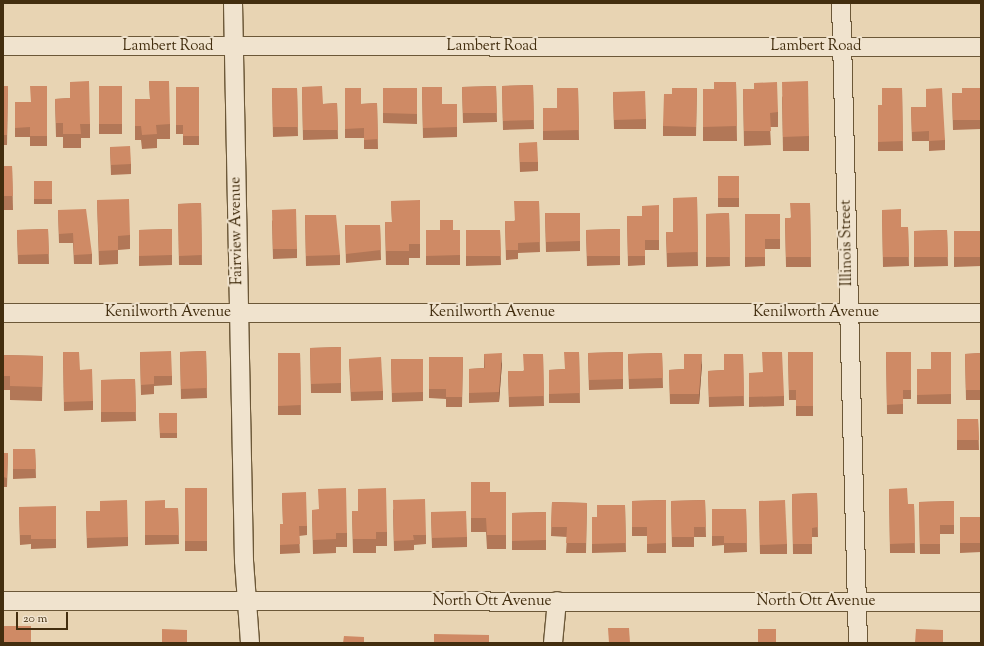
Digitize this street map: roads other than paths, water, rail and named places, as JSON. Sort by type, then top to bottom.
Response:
[{"type":"street","name":"Fairview Avenue","points":[[233,3],[239,313],[247,603],[250,643]]},
{"type":"street","name":"Illinois Street","points":[[841,3],[848,313],[858,643]]},
{"type":"street","name":"Lambert Road","points":[[3,46],[981,47]]},
{"type":"street","name":"Kenilworth Avenue","points":[[3,313],[981,313]]},
{"type":"street","name":"North Ott Avenue","points":[[3,601],[247,603],[557,601],[981,602]]},
{"type":"street","points":[[553,643],[557,601]]}]
